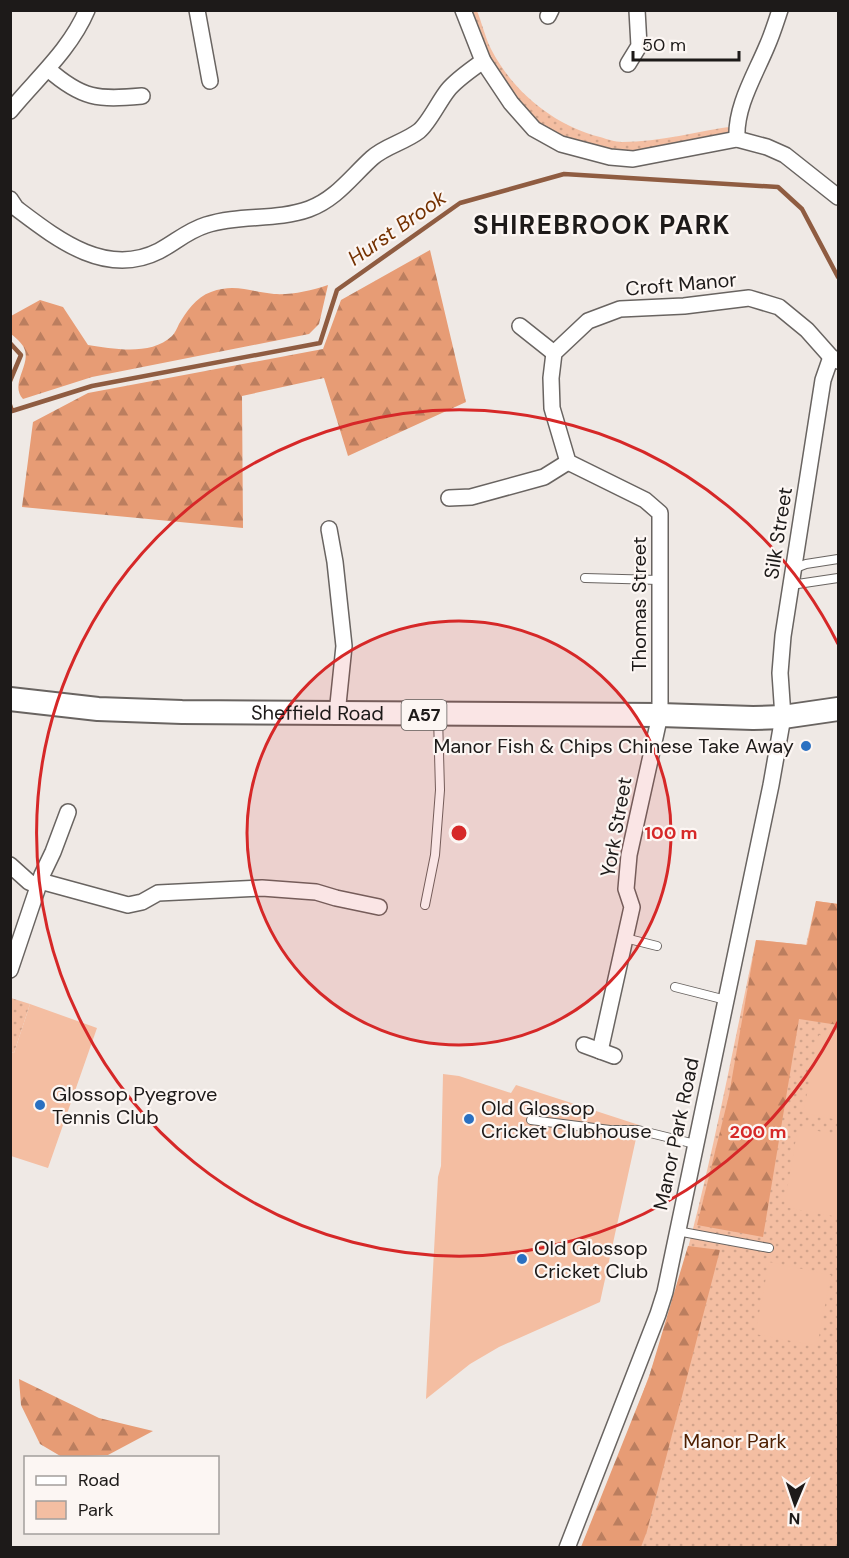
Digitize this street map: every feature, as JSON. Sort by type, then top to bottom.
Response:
[{"type":"main road","name":"Sheffield Road","points":[[10,699],[137,712],[783,717],[838,709]]},
{"type":"street","points":[[13,103],[48,69],[75,33],[87,10]]},
{"type":"street","points":[[197,10],[210,81]]},
{"type":"street","points":[[463,10],[483,61],[511,103],[534,129],[561,144],[610,157],[633,159],[737,139],[767,147],[785,155],[838,198]]},
{"type":"street","points":[[628,64],[639,46],[637,10]]},
{"type":"street","points":[[737,139],[736,126],[745,97],[780,10]]},
{"type":"street","points":[[12,207],[68,244],[101,258],[120,261],[138,259],[159,250],[183,234],[207,225],[230,219],[284,215],[308,209],[324,202],[341,190],[375,155],[419,131],[450,88],[483,61]]},
{"type":"street","points":[[48,69],[68,87],[90,95],[113,98],[142,96]]},
{"type":"street","name":"Croft Manor","points":[[554,353],[588,321],[620,309],[684,306],[749,298],[779,307],[807,330],[835,359]]},
{"type":"street","points":[[449,498],[471,497],[544,477],[568,462],[552,408],[551,378],[554,353],[520,326]]},
{"type":"street","name":"Silk Street","points":[[783,717],[780,673],[783,636],[824,380],[835,359]]},
{"type":"street","name":"Thomas Street","points":[[568,462],[645,500],[660,513],[660,715]]},
{"type":"street","points":[[329,529],[345,646],[338,714]]},
{"type":"street","name":"York Street","points":[[584,1045],[608,1053],[625,938],[632,907],[626,889],[629,855],[660,715]]},
{"type":"street","name":"Manor Park Road","points":[[567,1548],[665,1292],[771,785],[783,717]]},
{"type":"street","points":[[10,970],[39,884],[68,812]]},
{"type":"street","points":[[10,865],[29,882],[128,905],[142,902],[158,893],[211,892],[237,888],[315,892],[379,907]]},
{"type":"street","points":[[352,918],[355,902]]},
{"type":"lane","points":[[792,577],[806,564],[838,559]]},
{"type":"lane","points":[[792,577],[838,578]]},
{"type":"lane","points":[[585,578],[659,580]]},
{"type":"lane","points":[[425,905],[435,855],[438,822],[440,790],[438,715]]},
{"type":"lane","points":[[625,938],[657,946]]},
{"type":"lane","points":[[675,987],[726,1000]]},
{"type":"lane","points":[[531,1120],[610,1130],[638,1130],[695,1144]]},
{"type":"lane","points":[[677,1231],[769,1248]]},
{"type":"green space","points":[[463,11],[477,11],[491,49],[500,65],[523,93],[551,115],[583,132],[619,142],[636,142],[736,126],[737,139],[633,159],[561,144],[511,103]]},
{"type":"green space","points":[[430,250],[466,402],[348,456],[324,378],[242,396],[243,528],[22,507],[33,422],[88,393],[323,349],[341,300]]},
{"type":"green space","points":[[328,285],[319,324],[309,334],[92,377],[23,399],[19,393],[19,380],[26,354],[22,344],[11,334],[11,316],[40,300],[63,307],[88,345],[132,350],[163,342],[173,335],[192,305],[206,294],[220,289],[235,288],[288,294]]},
{"type":"green space","name":"Manor Park","points":[[816,901],[838,904],[838,1547],[581,1548],[649,1377],[682,1272],[716,1130],[756,940],[806,945]]},
{"type":"green space","points":[[816,901],[838,904],[838,1025],[799,1019],[763,1237],[697,1225],[729,1095],[756,940],[807,945]]},
{"type":"green space","points":[[11,998],[30,1004],[14,1053],[11,1052]]},
{"type":"green space","name":"Glossop Pyegrove Tennis Club","points":[[30,1004],[97,1028],[48,1168],[11,1156],[11,1052],[14,1053]]},
{"type":"green space","points":[[819,1035],[838,1039],[838,1120],[803,1113]]},
{"type":"green space","name":"Old Glossop Cricket Club","points":[[443,1074],[459,1076],[511,1093],[516,1085],[639,1125],[600,1302],[499,1347],[470,1364],[426,1399],[438,1177],[441,1166]]},
{"type":"green space","points":[[798,1127],[838,1135],[838,1217],[784,1207]]},
{"type":"green space","points":[[688,1246],[720,1250],[647,1531],[641,1547],[581,1547],[649,1377]]},
{"type":"green space","points":[[769,1262],[831,1275],[817,1346],[755,1334]]},
{"type":"green space","points":[[19,1379],[99,1418],[153,1431],[108,1455],[60,1456],[40,1444],[21,1405]]},
{"type":"waterway","name":"Hurst Brook","points":[[10,405],[12,411],[92,386],[320,343],[337,290],[460,203],[564,174],[778,187],[802,209],[838,277]]},
{"type":"waterway","name":"Hurst Brook","points":[[10,343],[21,355],[10,381]]},
{"type":"place","name":"Manor Fish & Chips Chinese Take Away","points":[[806,746]]},
{"type":"place","name":"Glossop Pyegrove Tennis Club","points":[[40,1105]]},
{"type":"place","name":"Old Glossop Cricket Clubhouse","points":[[469,1119]]},
{"type":"place","name":"Old Glossop Cricket Club","points":[[522,1259]]},
{"type":"district","name":"SHIREBROOK PARK","points":[[602,225]]}]
